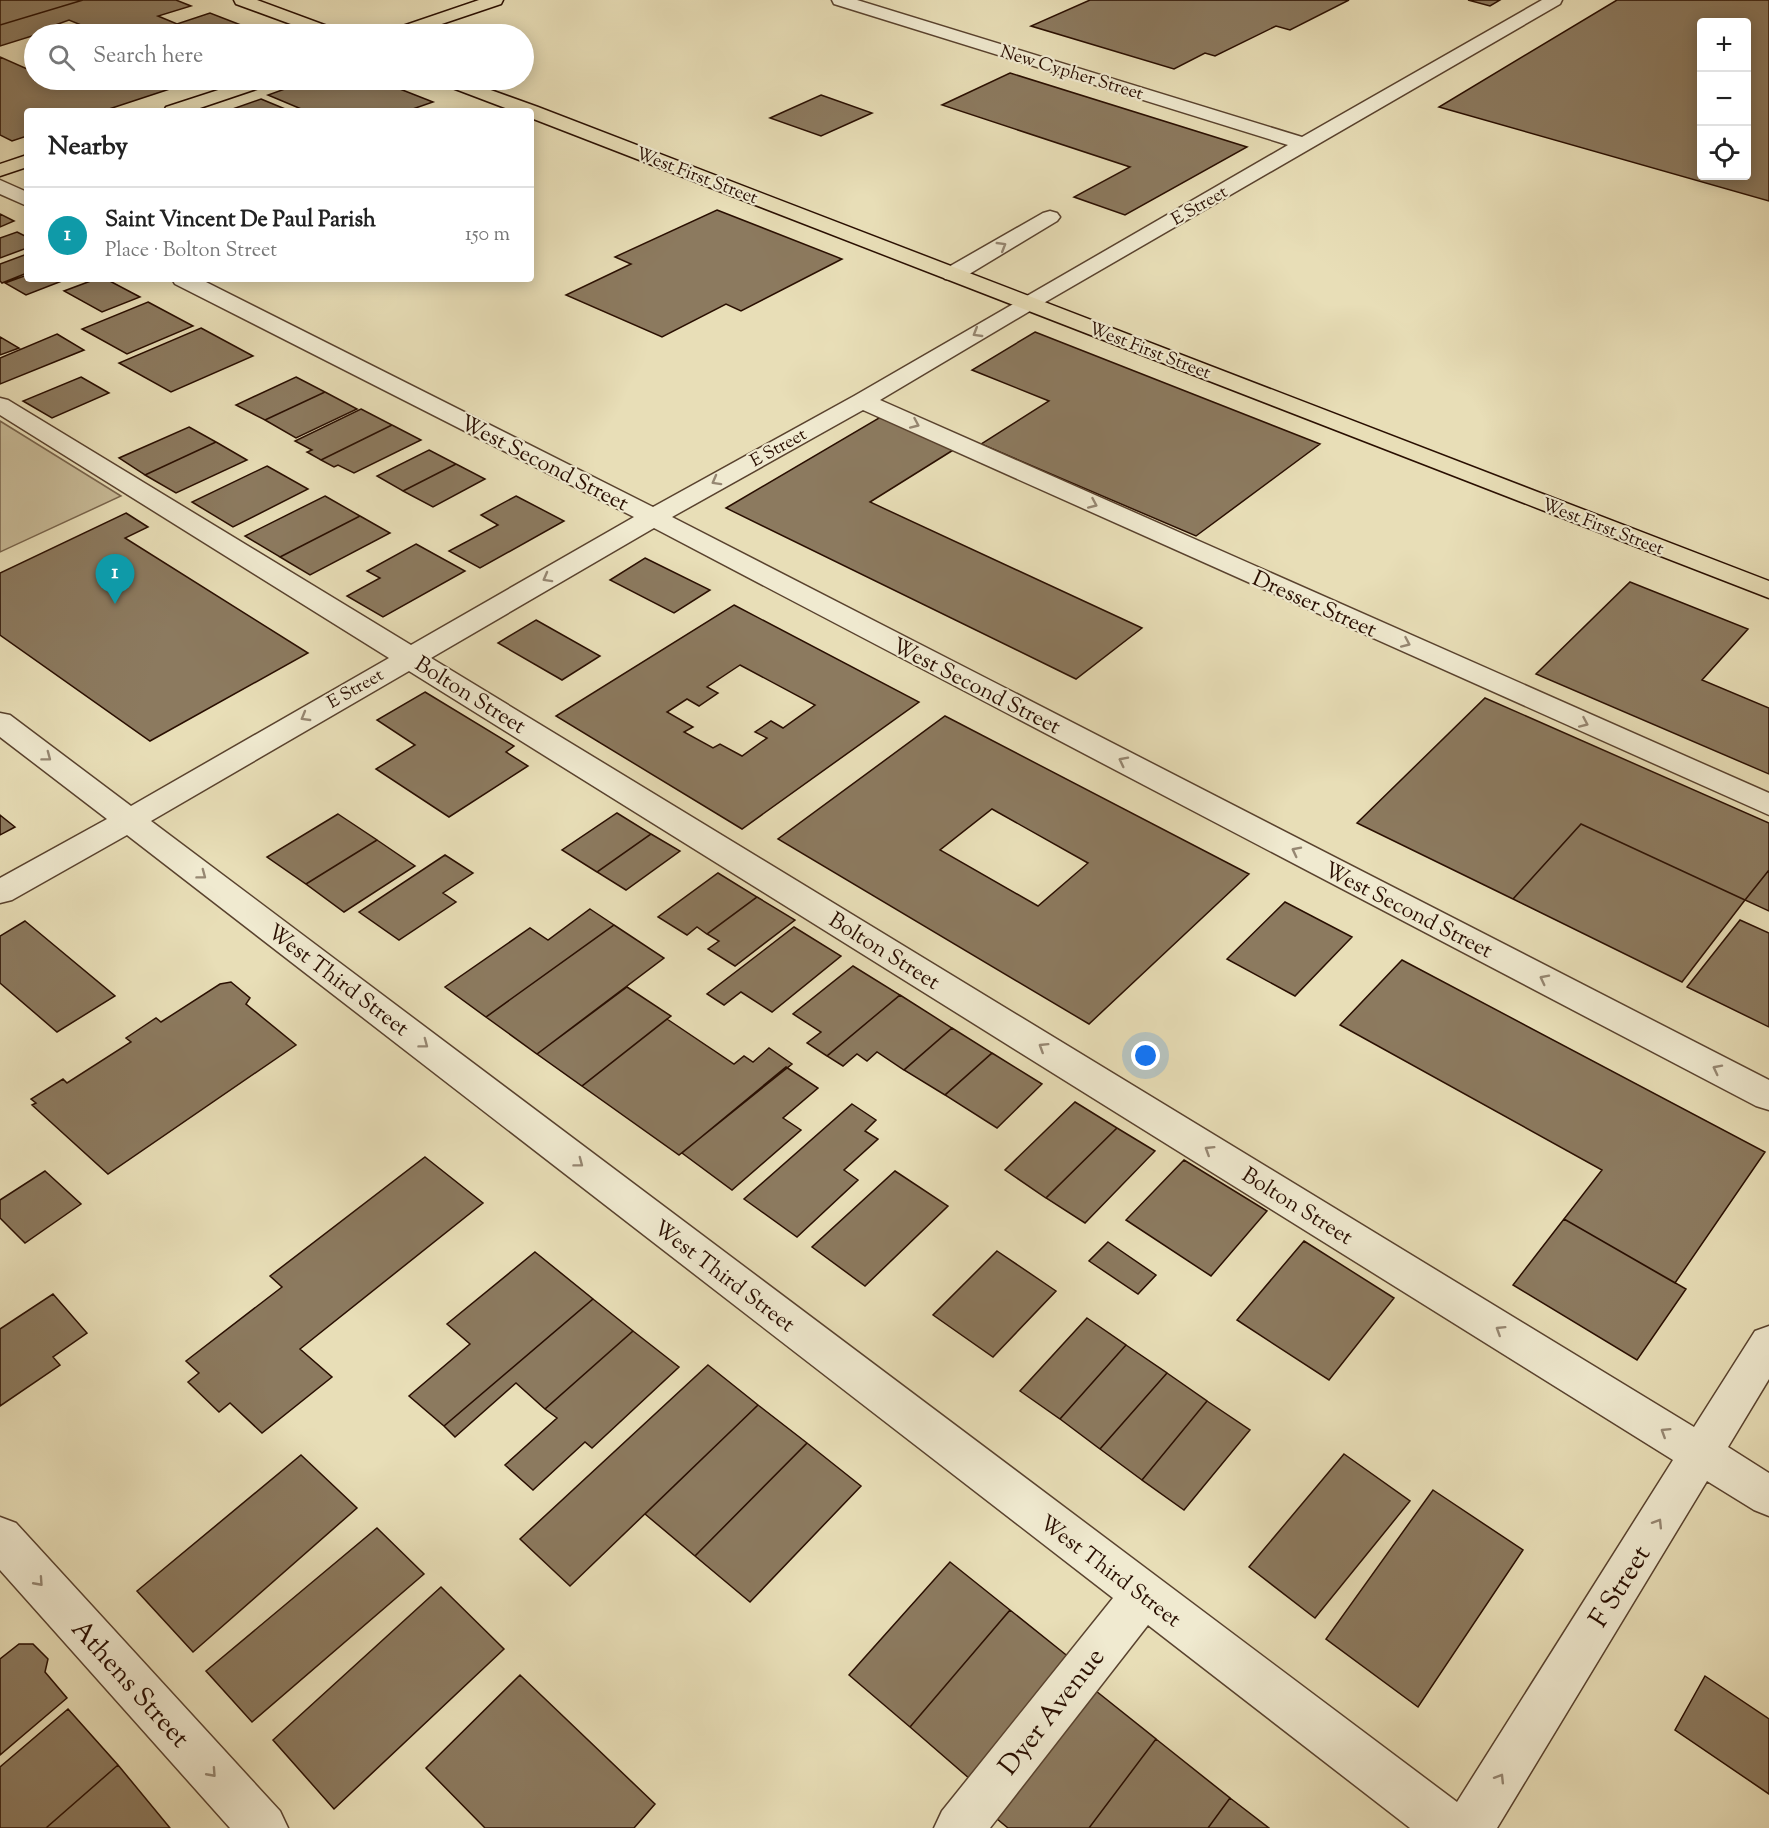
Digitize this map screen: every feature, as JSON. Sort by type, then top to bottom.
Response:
[{"type":"main road","points":[[242,0],[306,24]]},
{"type":"main road","points":[[426,24],[495,0]]},
{"type":"main road","points":[[182,108],[236,90]]},
{"type":"main road","name":"West First Street","points":[[474,90],[522,108]]},
{"type":"main road","name":"West First Street","points":[[534,113],[1769,590]]},
{"type":"main road","points":[[0,170],[24,162]]},
{"type":"street","name":"New Cypher Street","points":[[840,0],[1305,144]]},
{"type":"street","name":"E Street","points":[[0,892],[130,820],[653,517],[862,401],[1027,303],[1554,0]]},
{"type":"street","points":[[0,186],[24,198]]},
{"type":"street","points":[[953,274],[1050,217]]},
{"type":"street","name":"West Second Street","points":[[189,282],[653,517],[1769,1096]]},
{"type":"street","name":"Dresser Street","points":[[862,401],[1769,805]]},
{"type":"street","name":"Bolton Street","points":[[0,405],[1769,1496]]},
{"type":"street","name":"West Third Street","points":[[0,722],[1450,1828]]},
{"type":"street","name":"F Street","points":[[1469,1828],[1769,1343]]},
{"type":"street","name":"Athens Street","points":[[0,1538],[262,1828]]},
{"type":"street","name":"Dyer Avenue","points":[[958,1828],[1144,1595]]},
{"type":"shaded area","points":[[0,421],[121,496],[0,552]]},
{"type":"building","points":[[0,0],[83,0],[0,25]]},
{"type":"building","points":[[83,0],[176,0],[191,6],[158,16],[177,24],[79,24],[69,20],[58,24],[24,24],[24,38],[0,46],[0,25]]},
{"type":"building","points":[[1090,0],[1349,0],[1290,30],[1276,26],[1215,56],[1205,53],[1174,69],[1031,26]]},
{"type":"building","points":[[1468,0],[1500,0],[1490,6]]},
{"type":"building","points":[[1617,0],[1769,0],[1769,201],[1439,107]]},
{"type":"building","points":[[210,13],[238,24],[177,24]]},
{"type":"building","points":[[0,57],[24,68],[24,90],[167,90],[112,108],[24,108],[24,137],[12,141],[0,135]]},
{"type":"building","points":[[1010,73],[1247,147],[1125,215],[1074,197],[1130,167],[942,105]]},
{"type":"building","points":[[282,90],[402,90],[433,102],[416,108],[299,108],[268,95]]},
{"type":"building","points":[[821,95],[872,113],[821,136],[770,118]]},
{"type":"building","points":[[261,99],[283,108],[236,108]]},
{"type":"building","points":[[717,210],[842,259],[741,311],[726,304],[662,337],[566,295],[631,264],[615,257]]},
{"type":"building","points":[[0,214],[14,221],[0,227]]},
{"type":"building","points":[[17,232],[24,236],[24,249],[0,258],[0,238]]},
{"type":"building","points":[[24,255],[24,274],[2,283],[0,264]]},
{"type":"building","points":[[24,276],[24,282],[59,282],[26,295],[5,283]]},
{"type":"building","points":[[88,282],[112,282],[140,297],[102,312],[64,291]]},
{"type":"building","points":[[148,302],[193,326],[127,354],[82,329]]},
{"type":"building","points":[[201,328],[253,356],[171,392],[119,363]]},
{"type":"building","points":[[1035,332],[1320,444],[1196,536],[981,444],[1049,401],[972,370]]},
{"type":"building","points":[[57,334],[84,350],[0,384],[0,358]]},
{"type":"building","points":[[0,337],[19,348],[0,355]]},
{"type":"building","points":[[81,377],[109,393],[52,418],[23,401]]},
{"type":"building","points":[[296,377],[325,392],[265,420],[236,405]]},
{"type":"building","points":[[325,392],[357,409],[296,438],[265,420]]},
{"type":"building","points":[[361,409],[392,425],[321,460],[307,452],[312,450],[295,441]]},
{"type":"building","points":[[884,415],[958,447],[870,502],[1142,628],[1076,679],[726,508]]},
{"type":"building","points":[[392,425],[421,440],[354,473],[321,460]]},
{"type":"building","points":[[189,427],[216,442],[145,475],[119,458]]},
{"type":"building","points":[[216,442],[247,460],[176,493],[145,475]]},
{"type":"building","points":[[429,450],[456,464],[403,491],[377,476]]},
{"type":"building","points":[[456,464],[485,479],[433,507],[403,491]]},
{"type":"building","points":[[267,466],[308,489],[233,527],[192,502]]},
{"type":"building","points":[[325,496],[360,516],[280,557],[245,536]]},
{"type":"building","points":[[516,496],[564,521],[480,568],[449,551],[498,525],[481,515]]},
{"type":"building","points":[[126,513],[148,527],[125,538],[308,653],[150,741],[0,635],[0,573]]},
{"type":"building","points":[[360,516],[390,533],[310,575],[280,557]]},
{"type":"building","points":[[416,544],[465,571],[383,617],[347,596],[380,578],[367,571]]},
{"type":"building","points":[[645,558],[710,590],[674,613],[610,580]]},
{"type":"building","points":[[1630,582],[1748,629],[1702,680],[1769,708],[1769,774],[1536,674]]},
{"type":"building","points":[[734,605],[919,702],[742,829],[556,716]],"holes":[[[740,665],[815,705],[783,728],[771,721],[755,732],[767,738],[742,756],[720,744],[713,748],[684,732],[693,727],[667,712],[687,699],[699,706],[718,693],[707,687]]]},
{"type":"building","points":[[536,620],[600,656],[562,680],[498,643]]},
{"type":"building","points":[[425,692],[514,746],[506,752],[528,766],[449,817],[376,769],[415,745],[377,720]]},
{"type":"building","points":[[1485,698],[1769,823],[1769,870],[1745,900],[1581,824],[1513,899],[1357,823]]},
{"type":"building","points":[[945,716],[1249,874],[1089,1024],[778,839]],"holes":[[[992,809],[1088,863],[1038,906],[940,850]]]},
{"type":"building","points":[[617,813],[651,834],[597,872],[562,850]]},
{"type":"building","points":[[338,814],[377,840],[306,884],[267,857]]},
{"type":"building","points":[[0,815],[15,827],[0,835]]},
{"type":"building","points":[[1581,824],[1745,900],[1682,982],[1513,899]]},
{"type":"building","points":[[651,834],[680,851],[626,890],[597,872]]},
{"type":"building","points":[[377,840],[415,866],[344,912],[306,884]]},
{"type":"building","points":[[445,855],[473,873],[443,893],[456,902],[399,940],[359,912]]},
{"type":"building","points":[[1769,870],[1769,911],[1745,900]]},
{"type":"building","points":[[718,873],[757,897],[707,934],[697,927],[687,935],[658,917]]},
{"type":"building","points":[[757,897],[795,920],[735,966],[708,949],[719,941],[707,934]]},
{"type":"building","points":[[1285,902],[1352,937],[1295,996],[1227,959]]},
{"type":"building","points":[[590,909],[614,925],[486,1017],[445,987],[530,928],[548,940]]},
{"type":"building","points":[[1740,920],[1769,933],[1769,1027],[1687,987]]},
{"type":"building","points":[[25,921],[115,996],[57,1032],[0,983],[0,936]]},
{"type":"building","points":[[614,925],[664,958],[537,1054],[486,1017]]},
{"type":"building","points":[[794,927],[841,956],[772,1012],[741,992],[724,1005],[707,994]]},
{"type":"building","points":[[1402,960],[1765,1152],[1675,1283],[1564,1219],[1602,1170],[1340,1025]]},
{"type":"building","points":[[853,966],[900,995],[827,1056],[807,1043],[821,1032],[793,1014]]},
{"type":"building","points":[[231,982],[250,998],[246,1004],[296,1045],[108,1174],[32,1105],[36,1103],[31,1099],[63,1079],[67,1083],[131,1042],[126,1038],[156,1018],[161,1022],[220,984]]},
{"type":"building","points":[[627,987],[671,1016],[582,1086],[537,1054]]},
{"type":"building","points":[[900,995],[952,1028],[904,1070],[877,1052],[867,1061],[857,1054],[843,1066],[827,1056]]},
{"type":"building","points":[[667,1019],[734,1064],[744,1056],[753,1062],[769,1048],[792,1064],[679,1155],[582,1086]]},
{"type":"building","points":[[952,1028],[992,1053],[945,1095],[904,1070]]},
{"type":"building","points":[[992,1053],[1042,1084],[997,1128],[945,1095]]},
{"type":"building","points":[[786,1067],[818,1088],[783,1118],[801,1130],[732,1190],[682,1153]]},
{"type":"building","points":[[1075,1102],[1117,1128],[1046,1198],[1005,1170]]},
{"type":"building","points":[[852,1104],[876,1120],[865,1131],[878,1139],[844,1170],[858,1180],[797,1237],[744,1199]]},
{"type":"building","points":[[1117,1128],[1155,1151],[1085,1223],[1046,1198]]},
{"type":"building","points":[[425,1157],[483,1203],[300,1349],[332,1377],[262,1433],[230,1403],[219,1412],[188,1382],[199,1373],[186,1361],[282,1287],[270,1276]]},
{"type":"building","points":[[1184,1160],[1267,1211],[1211,1276],[1126,1220]]},
{"type":"building","points":[[45,1171],[81,1204],[25,1243],[0,1218],[0,1200]]},
{"type":"building","points":[[895,1171],[948,1206],[865,1286],[812,1247]]},
{"type":"building","points":[[1564,1219],[1686,1289],[1637,1360],[1513,1285]]},
{"type":"building","points":[[1304,1241],[1394,1298],[1329,1380],[1237,1320]]},
{"type":"building","points":[[1108,1242],[1156,1275],[1138,1294],[1089,1261]]},
{"type":"building","points":[[997,1251],[1056,1291],[993,1357],[933,1315]]},
{"type":"building","points":[[535,1252],[593,1299],[444,1426],[409,1396],[470,1344],[447,1324]]},
{"type":"building","points":[[53,1294],[87,1333],[53,1357],[60,1365],[0,1406],[0,1329]]},
{"type":"building","points":[[593,1299],[633,1331],[545,1409],[516,1383],[455,1437],[444,1426]]},
{"type":"building","points":[[1087,1318],[1126,1345],[1060,1419],[1020,1391]]},
{"type":"building","points":[[633,1331],[679,1367],[592,1448],[585,1442],[533,1490],[505,1465],[557,1418],[545,1409]]},
{"type":"building","points":[[1126,1345],[1167,1373],[1100,1449],[1060,1419]]},
{"type":"building","points":[[708,1365],[758,1405],[570,1586],[520,1539]]},
{"type":"building","points":[[1167,1373],[1207,1401],[1142,1480],[1100,1449]]},
{"type":"building","points":[[1207,1401],[1250,1430],[1184,1510],[1142,1480]]},
{"type":"building","points":[[758,1405],[807,1443],[695,1556],[645,1514]]},
{"type":"building","points":[[807,1443],[861,1486],[750,1602],[695,1556]]},
{"type":"building","points":[[1344,1454],[1410,1501],[1315,1618],[1249,1567]]},
{"type":"building","points":[[301,1455],[357,1508],[193,1652],[137,1591]]},
{"type":"building","points":[[1433,1490],[1523,1550],[1418,1707],[1326,1639]]},
{"type":"building","points":[[377,1528],[424,1574],[252,1722],[206,1671]]},
{"type":"building","points":[[950,1562],[1010,1610],[910,1727],[849,1675]]},
{"type":"building","points":[[441,1587],[504,1649],[334,1809],[273,1740]]},
{"type":"building","points":[[1010,1610],[1070,1658],[970,1779],[910,1727]]},
{"type":"building","points":[[19,1644],[33,1644],[48,1659],[45,1672],[67,1698],[0,1755],[0,1659]]},
{"type":"building","points":[[520,1675],[655,1804],[634,1828],[485,1828],[426,1768]]},
{"type":"building","points":[[1705,1676],[1769,1719],[1769,1794],[1675,1730]]},
{"type":"building","points":[[1091,1687],[1156,1739],[1089,1828],[1008,1828],[991,1814]]},
{"type":"building","points":[[68,1709],[118,1765],[46,1828],[0,1828],[0,1767]]},
{"type":"building","points":[[1156,1739],[1230,1798],[1208,1828],[1089,1828]]},
{"type":"building","points":[[118,1765],[170,1828],[46,1828]]},
{"type":"building","points":[[1230,1798],[1269,1828],[1208,1828]]},
{"type":"place","name":"Saint Vincent De Paul Parish","points":[[115,604]]}]
